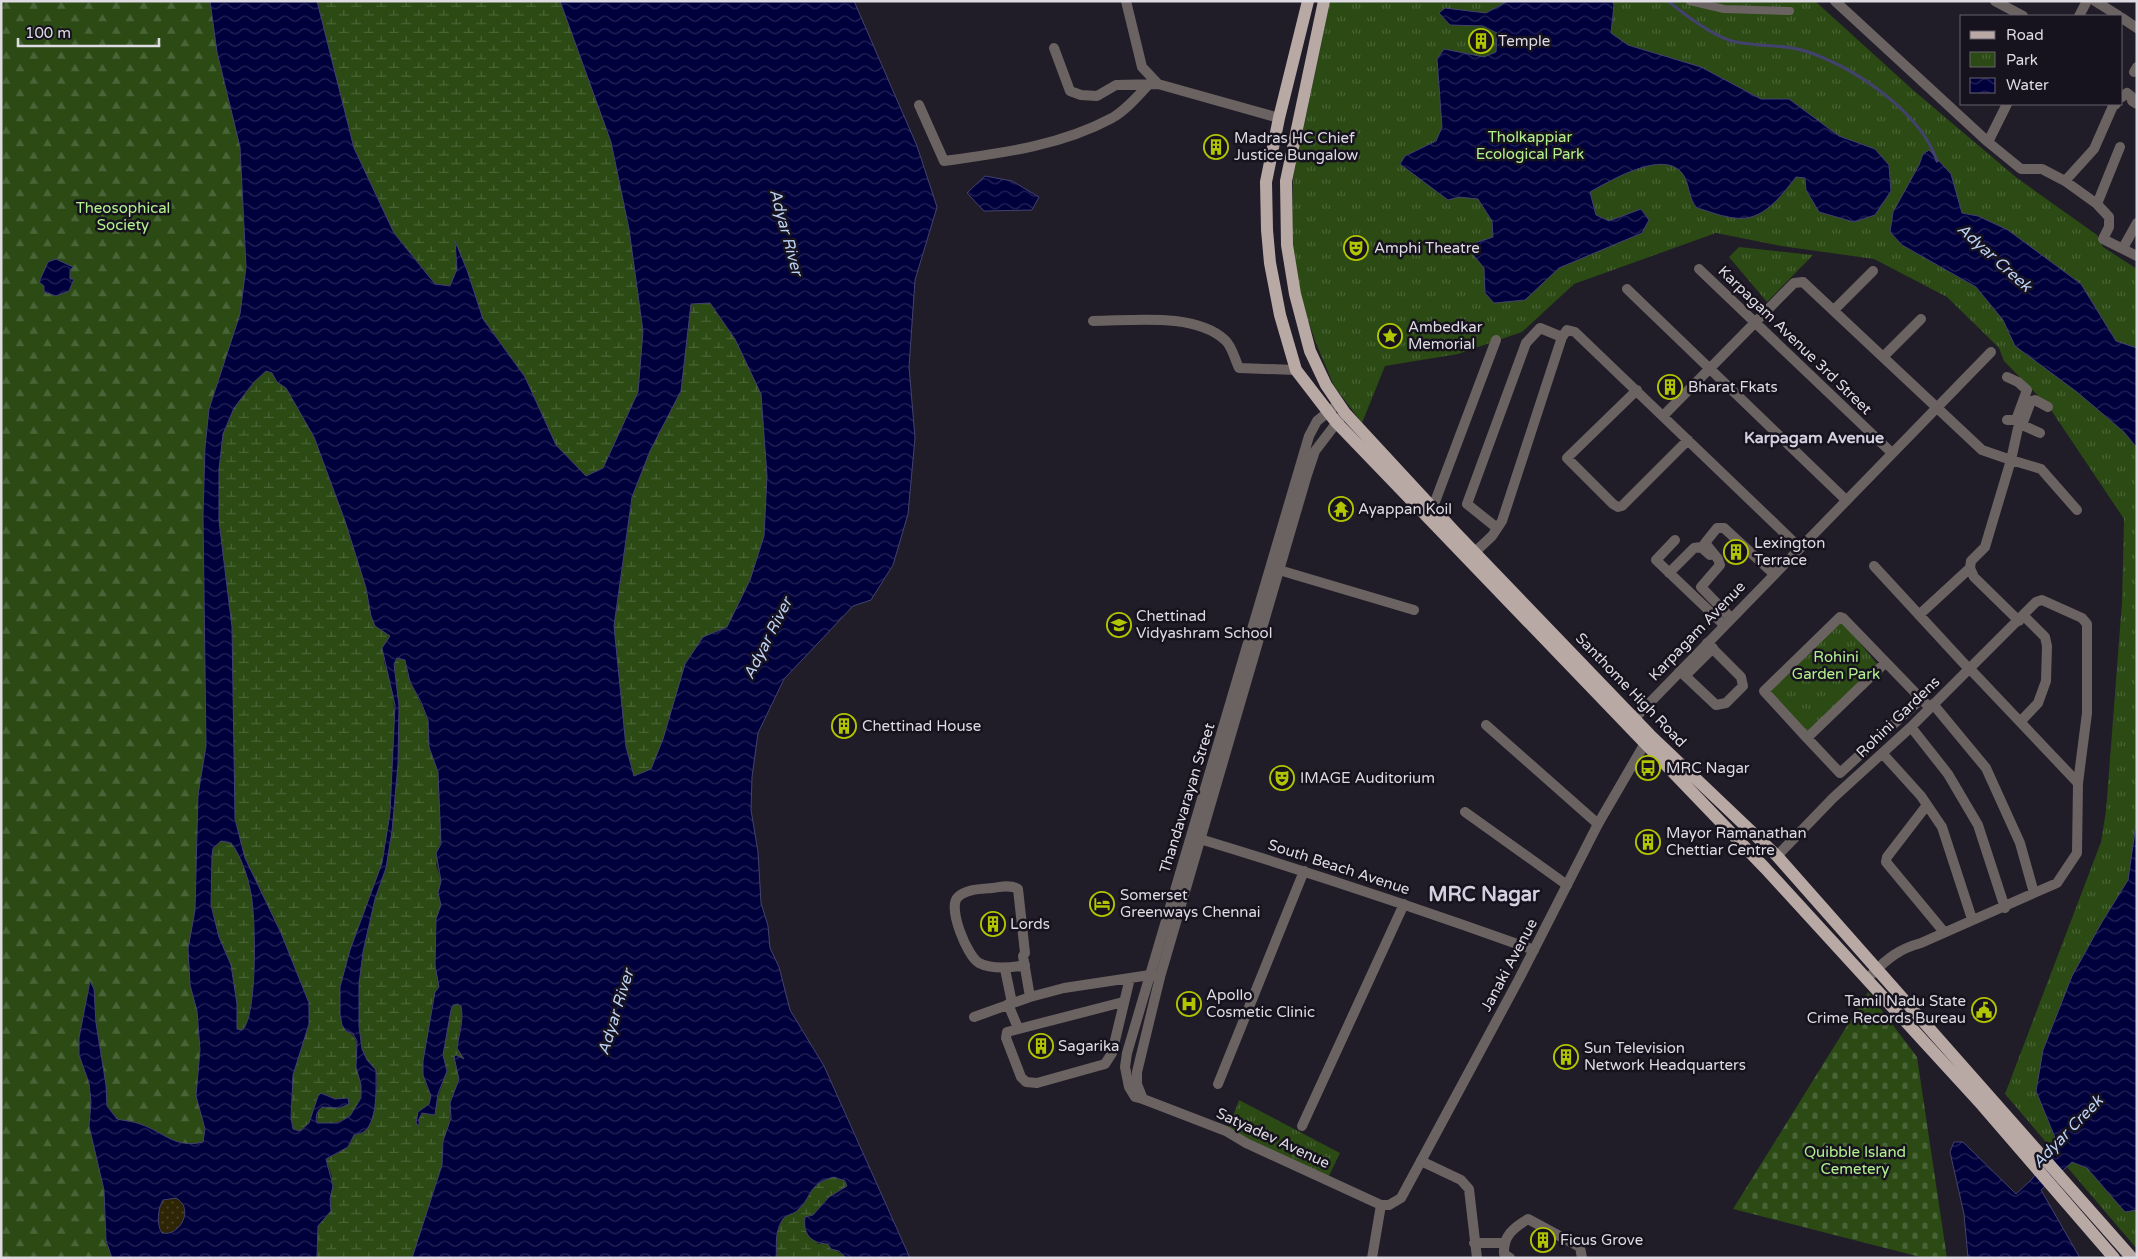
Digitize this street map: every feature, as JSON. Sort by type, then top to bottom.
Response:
[{"type":"main road","points":[[1296,370],[1278,306],[1270,263],[1266,230],[1266,182],[1279,118],[1308,1]]},
{"type":"main road","name":"Santhome High Road","points":[[1324,1],[1286,181],[1288,245],[1295,294],[1310,351],[1326,385],[1342,408],[1867,979],[1988,1101],[2132,1258]]},
{"type":"main road","name":"Santhome High Road","points":[[1296,370],[1336,422],[1631,722]]},
{"type":"main road","name":"Santhome High Road","points":[[1646,739],[1777,856],[1878,968],[2114,1258]]},
{"type":"street","points":[[1126,1],[1142,67],[1154,84]]},
{"type":"street","points":[[1690,1],[1724,9],[1790,10]]},
{"type":"street","points":[[1835,1],[1988,142],[2021,169],[2042,169],[2065,181],[2097,204],[2109,217],[2109,227],[2103,239],[2137,256]]},
{"type":"street","points":[[1995,1],[2021,15]]},
{"type":"street","points":[[2079,15],[2087,1]]},
{"type":"street","points":[[2095,1],[2116,15]]},
{"type":"street","points":[[2123,19],[2137,28]]},
{"type":"street","points":[[1054,48],[1070,91],[1081,96],[1097,96],[1116,84],[1154,84],[1279,118]]},
{"type":"street","points":[[918,105],[944,160],[1009,153],[1066,138],[1113,117],[1154,84]]},
{"type":"street","points":[[2123,96],[2127,93],[2132,96],[2132,101],[2137,104]]},
{"type":"street","points":[[1988,142],[2006,105]]},
{"type":"street","points":[[2065,181],[2094,149],[2114,105]]},
{"type":"street","points":[[2097,204],[2120,147]]},
{"type":"street","points":[[2123,248],[2137,223]]},
{"type":"street","name":"Karpagam Avenue 3rd Street","points":[[1698,270],[1892,453]]},
{"type":"street","points":[[1834,310],[1873,271]]},
{"type":"street","points":[[1664,415],[1798,281],[1805,284],[1834,310],[1982,450],[2041,469],[2077,510]]},
{"type":"street","points":[[1627,289],[1846,500]]},
{"type":"street","points":[[1883,357],[1921,319]]},
{"type":"street","points":[[1093,321],[1186,322],[1204,328],[1226,341],[1239,368],[1296,370]]},
{"type":"street","points":[[1497,528],[1467,504],[1526,343],[1540,328],[1562,337]]},
{"type":"street","points":[[1475,552],[1502,521],[1562,337],[1567,330],[1575,332],[1664,415],[1800,548]]},
{"type":"street","points":[[1433,507],[1496,340]]},
{"type":"street","name":"Karpagam Avenue","points":[[1631,722],[1683,673],[1710,645],[1728,622],[1990,352]]},
{"type":"street","points":[[2007,377],[2018,382],[2027,390],[2015,424],[2011,460],[1985,547],[1971,561],[1970,568],[1974,576],[2045,637],[2048,646],[2046,681],[2038,703],[2021,721]]},
{"type":"street","points":[[1636,390],[1567,458],[1613,504],[1618,507],[1622,506],[1688,440]]},
{"type":"street","points":[[2015,424],[2031,401],[2035,400],[2048,407]]},
{"type":"street","name":"Thandavarayan Street","points":[[1143,1099],[1135,1097],[1129,1087],[1126,1067],[1155,976],[1243,676],[1309,436],[1316,421],[1327,412],[1342,408]]},
{"type":"street","name":"Thandavarayan Street","points":[[1243,676],[1279,570],[1315,451],[1336,422],[1342,408]]},
{"type":"street","points":[[2015,424],[2040,433]]},
{"type":"street","points":[[1728,622],[1701,587],[1720,565],[1718,559],[1705,543],[1717,528],[1724,528],[1774,574]]},
{"type":"street","points":[[1675,540],[1656,560],[1688,591],[1728,622]]},
{"type":"street","points":[[1669,573],[1694,548],[1701,547],[1714,559],[1714,565],[1688,591]]},
{"type":"street","points":[[1867,979],[1889,957],[1903,948],[1921,943],[1972,919],[2005,908],[2057,882],[2077,853],[2078,783],[1874,566]]},
{"type":"street","points":[[1919,615],[1970,568]]},
{"type":"street","points":[[1279,570],[1414,610]]},
{"type":"street","name":"Rohini Gardens","points":[[1777,856],[1833,798],[1883,754],[2039,600],[2082,618],[2087,624],[2087,713],[2078,783]]},
{"type":"street","points":[[1921,699],[1840,774],[1765,692],[1765,688],[1838,617],[1842,618],[1921,699],[1932,706],[1986,768],[2020,843],[2034,894]]},
{"type":"street","points":[[1683,673],[1716,705],[1726,703],[1743,686],[1740,677],[1710,645]]},
{"type":"street","points":[[1807,738],[1885,663]]},
{"type":"street","points":[[1486,725],[1598,824]]},
{"type":"street","points":[[1911,727],[1948,774],[1978,825],[2005,908]]},
{"type":"street","name":"Janaki Avenue","points":[[1385,1205],[1400,1198],[1422,1161],[1534,950],[1598,824],[1646,739]]},
{"type":"street","points":[[1883,754],[1927,805],[1942,827],[1972,919]]},
{"type":"street","points":[[1927,805],[1886,862],[1944,932]]},
{"type":"street","points":[[1465,812],[1567,885]]},
{"type":"street","name":"South Beach Avenue","points":[[1195,841],[1304,871],[1534,950]]},
{"type":"street","points":[[1218,1084],[1304,871]]},
{"type":"street","points":[[1025,965],[1005,969],[978,962],[969,952],[956,921],[954,905],[958,896],[973,890],[1011,886],[1018,889],[1030,997]]},
{"type":"street","points":[[1302,1126],[1404,904]]},
{"type":"street","points":[[1005,969],[1010,1004],[1018,1028]]},
{"type":"street","points":[[974,1018],[1030,997],[1064,988],[1155,976]]},
{"type":"street","name":"Thandavarayan Street","points":[[1143,1099],[1138,1084],[1137,1072],[1155,976]]},
{"type":"street","points":[[1105,1064],[1112,1053],[1130,978]]},
{"type":"street","points":[[1123,1002],[1018,1028],[1006,1035],[1021,1077],[1026,1082],[1037,1083],[1105,1064],[1126,1067]]},
{"type":"street","name":"Satyadev Avenue","points":[[1143,1099],[1226,1131],[1246,1143],[1385,1205]]},
{"type":"street","points":[[1422,1161],[1466,1185],[1469,1189],[1477,1258]]},
{"type":"street","points":[[1372,1258],[1385,1205]]},
{"type":"street","points":[[1510,1258],[1504,1254],[1503,1243],[1513,1228],[1528,1219],[1580,1247],[1582,1258]]},
{"type":"street","points":[[1474,1243],[1503,1243]]},
{"type":"green space","name":"Theosophical Society","points":[[1,1],[210,1],[217,52],[240,147],[246,267],[240,314],[209,409],[205,447],[203,516],[206,746],[198,795],[195,910],[188,949],[190,985],[197,1011],[200,1050],[196,1096],[205,1129],[203,1142],[193,1144],[170,1139],[137,1123],[117,1119],[107,1106],[106,1085],[96,1023],[94,989],[90,981],[79,1038],[79,1055],[89,1083],[91,1102],[89,1126],[104,1190],[106,1241],[112,1258],[1,1258]]},
{"type":"green space","points":[[317,1],[560,1],[611,142],[629,229],[643,331],[638,392],[603,468],[586,477],[556,445],[525,377],[483,319],[467,270],[455,243],[457,269],[450,286],[435,284],[394,233],[354,148]]},
{"type":"green space","name":"Tholkappiar Ecological Park","points":[[1330,1],[1815,1],[1913,90],[2017,178],[2097,235],[2103,247],[2137,269],[2137,1249],[2005,1094],[2101,842],[2106,811],[2122,602],[2124,519],[2049,407],[2004,361],[1999,348],[1947,297],[1874,259],[1781,246],[1716,233],[1574,284],[1522,332],[1458,354],[1385,366],[1362,423],[1334,386],[1315,341],[1301,298],[1292,240],[1293,178]]},
{"type":"green space","points":[[1739,247],[1813,255],[1767,302],[1729,257]]},
{"type":"green space","points":[[710,303],[735,339],[761,394],[767,476],[764,536],[750,580],[727,627],[703,637],[651,770],[634,776],[626,747],[614,626],[632,498],[650,451],[688,329],[691,304]]},
{"type":"green space","points":[[266,371],[272,373],[277,382],[286,387],[314,437],[345,521],[366,588],[371,616],[390,636],[385,644],[384,663],[392,683],[395,722],[390,813],[382,863],[350,950],[340,987],[340,1014],[346,1031],[354,1037],[357,1045],[356,1065],[361,1085],[360,1097],[354,1112],[348,1117],[341,1121],[326,1124],[317,1123],[318,1111],[322,1107],[340,1108],[336,1099],[325,1094],[318,1096],[309,1123],[300,1131],[293,1129],[291,1117],[293,1075],[309,1024],[309,1003],[281,933],[245,858],[235,819],[232,627],[219,521],[219,469],[223,434],[234,408],[254,382]]},
{"type":"green space","name":"Rohini Garden Park","points":[[1839,617],[1877,664],[1807,736],[1767,688]]},
{"type":"green space","points":[[397,658],[405,660],[407,673],[428,720],[428,738],[438,772],[442,834],[436,865],[441,881],[439,897],[441,905],[436,919],[435,965],[439,987],[432,1004],[426,1085],[431,1096],[429,1104],[416,1119],[419,1125],[422,1113],[432,1115],[436,1113],[435,1106],[447,1071],[443,1055],[451,1010],[453,1005],[458,1004],[461,1006],[462,1012],[458,1050],[464,1059],[456,1067],[459,1079],[452,1096],[449,1126],[443,1141],[442,1165],[412,1258],[317,1258],[318,1226],[330,1211],[332,1176],[326,1159],[340,1152],[354,1135],[363,1133],[369,1126],[377,1086],[376,1070],[367,1060],[362,1049],[359,1026],[359,984],[363,952],[375,899],[386,868],[392,831],[398,764],[399,706],[394,664]]},
{"type":"green space","points":[[221,841],[231,843],[243,864],[250,889],[254,918],[254,963],[251,1006],[247,1021],[242,1030],[237,1029],[237,1004],[226,954],[219,937],[211,905],[212,855],[213,849]]},
{"type":"green space","name":"Quibble Island Cemetery","points":[[1868,992],[1917,1057],[1947,1258],[1924,1258],[1733,1209]]},
{"type":"green space","points":[[1239,1100],[1340,1153],[1328,1178],[1227,1132]]},
{"type":"green space","points":[[834,1177],[845,1181],[847,1186],[829,1197],[813,1215],[805,1217],[805,1230],[818,1244],[828,1244],[846,1258],[776,1258],[777,1235],[783,1219],[803,1205],[811,1191],[819,1183]]},
{"type":"sand","points":[[176,1198],[182,1203],[184,1208],[185,1215],[183,1221],[174,1231],[162,1233],[158,1221],[161,1204],[163,1200]]},
{"type":"water","name":"Adyar River","points":[[210,1],[317,1],[354,148],[394,233],[435,284],[450,286],[457,269],[455,241],[483,319],[525,377],[556,445],[586,476],[603,468],[638,392],[643,331],[629,229],[611,142],[560,1],[854,1],[917,146],[937,207],[915,280],[909,367],[915,438],[908,514],[893,565],[871,600],[853,606],[784,679],[758,733],[752,777],[751,810],[758,852],[761,903],[768,926],[770,948],[779,967],[790,1010],[824,1066],[910,1258],[846,1258],[839,1251],[831,1249],[828,1244],[812,1240],[805,1228],[805,1217],[813,1215],[829,1197],[847,1186],[845,1181],[834,1177],[819,1183],[798,1210],[783,1219],[777,1235],[776,1258],[412,1258],[442,1165],[443,1141],[451,1118],[450,1103],[459,1079],[454,1057],[456,1055],[464,1059],[457,1048],[462,1017],[461,1006],[458,1004],[453,1005],[451,1010],[443,1055],[447,1071],[438,1094],[435,1115],[422,1113],[419,1119],[419,1126],[416,1123],[418,1112],[429,1104],[431,1096],[423,1075],[423,1061],[435,992],[439,987],[435,965],[436,919],[441,905],[438,893],[441,881],[436,853],[441,844],[438,772],[429,747],[428,720],[410,682],[405,660],[397,658],[394,664],[399,706],[398,764],[392,831],[386,868],[375,899],[363,952],[359,984],[359,1026],[362,1049],[367,1060],[376,1070],[374,1111],[369,1126],[365,1131],[354,1135],[348,1147],[326,1159],[333,1186],[330,1199],[331,1211],[318,1226],[317,1258],[112,1258],[106,1241],[104,1190],[89,1126],[91,1102],[89,1083],[79,1055],[79,1038],[90,981],[94,989],[96,1023],[106,1085],[107,1106],[117,1119],[137,1123],[170,1139],[193,1144],[203,1142],[205,1129],[196,1096],[200,1050],[197,1011],[190,985],[188,949],[195,910],[198,795],[206,746],[203,516],[205,447],[209,409],[240,314],[246,267],[240,147],[217,52]],"holes":[[[710,303],[735,339],[761,394],[767,476],[764,536],[750,580],[727,627],[703,637],[685,664],[663,739],[651,769],[634,776],[626,747],[614,626],[632,497],[650,451],[681,391],[691,304]],[[266,371],[272,373],[277,382],[286,388],[314,437],[345,521],[366,588],[371,616],[375,626],[390,636],[382,648],[395,705],[390,813],[382,863],[350,950],[340,987],[342,1025],[346,1031],[353,1034],[357,1041],[356,1067],[361,1085],[361,1098],[350,1116],[338,1123],[317,1123],[317,1114],[322,1107],[340,1108],[349,1104],[348,1098],[335,1099],[321,1093],[318,1096],[309,1123],[300,1131],[293,1129],[291,1117],[293,1075],[309,1024],[309,1003],[281,933],[245,858],[235,819],[232,627],[219,521],[219,469],[223,434],[234,408],[254,382]],[[221,841],[231,843],[245,871],[252,901],[254,918],[253,986],[251,1006],[247,1021],[242,1030],[237,1029],[237,1004],[231,965],[219,937],[211,905],[213,848]],[[176,1198],[182,1203],[184,1208],[185,1215],[183,1221],[174,1231],[169,1233],[162,1233],[158,1221],[163,1200]]]},
{"type":"water","points":[[1508,1],[1612,1],[1614,5],[1611,33],[1628,45],[1701,67],[1761,99],[1789,99],[1839,136],[1875,149],[1889,165],[1891,191],[1875,215],[1854,222],[1819,212],[1806,190],[1805,178],[1796,177],[1763,212],[1745,218],[1735,218],[1697,208],[1692,200],[1685,177],[1673,166],[1662,164],[1636,169],[1590,192],[1596,215],[1609,221],[1641,209],[1649,220],[1642,233],[1559,268],[1525,300],[1494,303],[1485,293],[1484,268],[1466,246],[1493,237],[1492,221],[1478,199],[1459,197],[1448,200],[1400,164],[1405,156],[1436,141],[1442,127],[1437,59],[1444,49],[1484,57],[1496,52],[1497,33],[1483,26],[1450,25],[1439,13],[1445,8],[1486,13]]},
{"type":"water","points":[[1929,150],[1951,174],[1962,213],[1978,216],[2008,230],[2081,284],[2116,341],[2137,348],[2137,448],[2124,432],[2077,392],[2015,346],[2003,320],[1976,287],[1902,245],[1890,232],[1893,212],[1919,165],[1923,154]]},
{"type":"water","points":[[985,176],[1012,181],[1039,197],[1032,210],[984,211],[967,193]]},
{"type":"water","points":[[56,259],[73,267],[70,270],[70,279],[74,279],[69,291],[56,296],[44,292],[44,286],[39,282],[48,262]]},
{"type":"water","points":[[2137,817],[2137,1210],[2125,1212],[2087,1168],[2072,1162],[2041,1190],[2080,1258],[1968,1258],[1964,1214],[1950,1152],[1954,1142],[1963,1142],[2016,1194],[2032,1179],[2058,1145],[2036,1091],[2043,1050],[2072,976],[2128,880]]},
{"type":"waterway","name":"Adyar Creek","points":[[1668,1],[1700,25],[1728,40],[1745,44],[1802,50],[1848,70],[1886,95],[1902,110],[1929,143],[1937,161]]},
{"type":"place","name":"Temple","points":[[1481,41]]},
{"type":"place","name":"Madras HC Chief Justice Bungalow","points":[[1216,147]]},
{"type":"place","name":"Amphi Theatre","points":[[1356,248]]},
{"type":"place","name":"Ambedkar Memorial","points":[[1390,336]]},
{"type":"place","name":"Bharat Fkats","points":[[1670,387]]},
{"type":"place","name":"Ayappan Koil","points":[[1341,509]]},
{"type":"place","name":"Lexington Terrace","points":[[1736,552]]},
{"type":"place","name":"Chettinad Vidyashram School","points":[[1119,625]]},
{"type":"place","name":"Chettinad House","points":[[844,726]]},
{"type":"place","name":"MRC Nagar","points":[[1648,768]]},
{"type":"place","name":"IMAGE Auditorium","points":[[1282,778]]},
{"type":"place","name":"Mayor Ramanathan Chettiar Centre","points":[[1648,842]]},
{"type":"place","name":"Somerset Greenways Chennai","points":[[1102,904]]},
{"type":"place","name":"Lords","points":[[993,924]]},
{"type":"place","name":"Apollo Cosmetic Clinic","points":[[1189,1004]]},
{"type":"place","name":"Tamil Nadu State Crime Records Bureau","points":[[1984,1010]]},
{"type":"place","name":"Sagarika","points":[[1041,1046]]},
{"type":"place","name":"Sun Television Network Headquarters","points":[[1566,1057]]},
{"type":"place","name":"Ficus Grove","points":[[1543,1240]]},
{"type":"district","name":"Karpagam Avenue","points":[[1814,437]]},
{"type":"district","name":"MRC Nagar","points":[[1484,894]]}]
